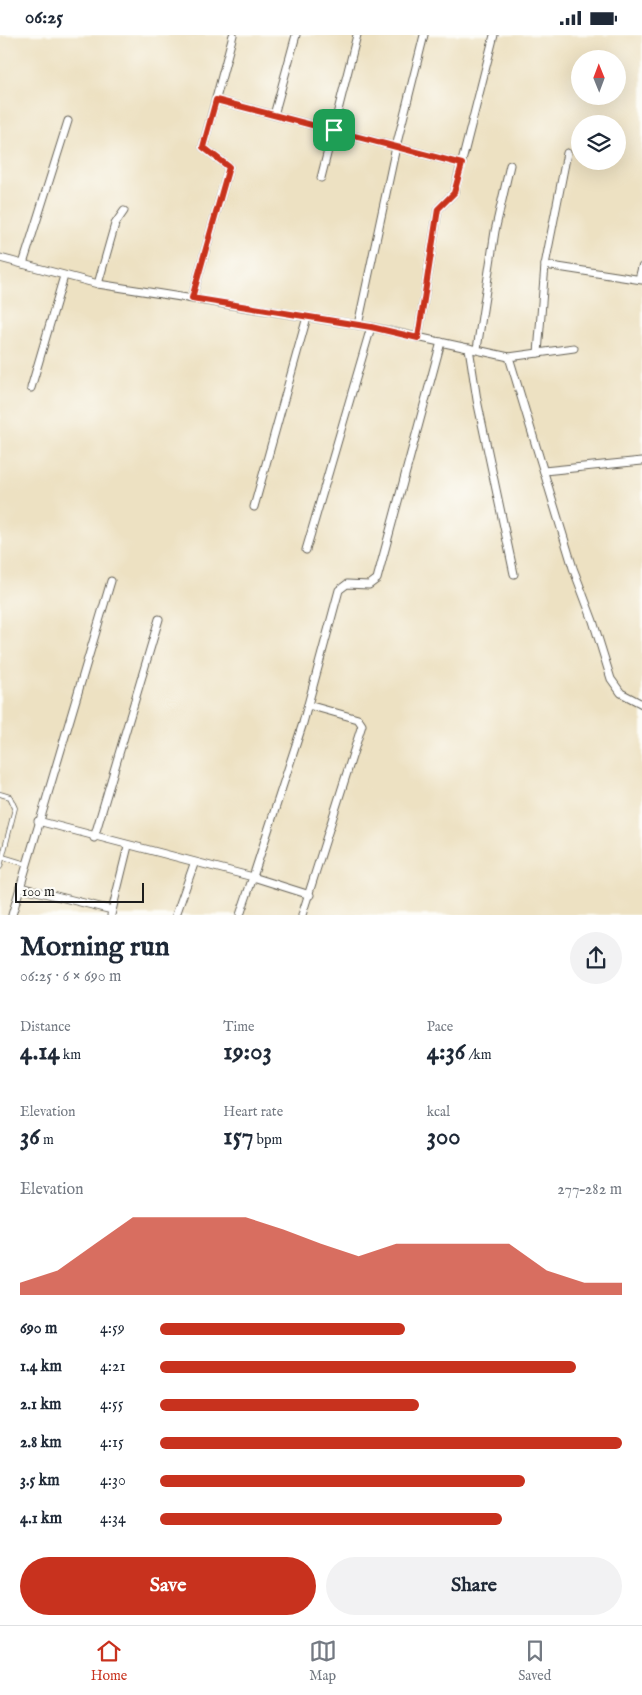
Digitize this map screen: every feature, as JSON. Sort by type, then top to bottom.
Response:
[{"type":"street","points":[[192,298],[229,167],[203,147],[233,35]]},
{"type":"street","points":[[274,115],[296,35]]},
{"type":"street","points":[[321,178],[357,35]]},
{"type":"street","points":[[358,325],[396,147],[424,35]]},
{"type":"street","points":[[418,338],[438,209],[454,193],[494,35]]},
{"type":"street","points":[[216,100],[462,164]]},
{"type":"street","points":[[23,265],[68,121]]},
{"type":"street","points":[[538,353],[545,265],[567,153]]},
{"type":"street","points":[[510,165],[495,231],[473,348],[477,400],[514,574]]},
{"type":"street","points":[[98,285],[115,224],[124,211]]},
{"type":"street","points":[[0,258],[98,285],[371,327],[509,357],[574,348]]},
{"type":"street","points":[[545,265],[641,279],[642,267]]},
{"type":"street","points":[[31,388],[64,276]]},
{"type":"street","points":[[254,507],[307,317]]},
{"type":"street","points":[[306,550],[371,327]]},
{"type":"street","points":[[240,915],[308,705],[339,590],[347,584],[369,585],[377,579],[441,342]]},
{"type":"street","points":[[509,357],[573,568],[593,621],[611,679],[621,693],[642,704]]},
{"type":"street","points":[[544,471],[642,461]]},
{"type":"street","points":[[12,915],[38,821],[111,581]]},
{"type":"street","points":[[94,838],[159,619]]},
{"type":"street","points":[[302,915],[310,895],[362,725],[358,719],[308,705]]},
{"type":"street","points":[[38,821],[94,838],[253,877],[310,895]]},
{"type":"street","points":[[20,887],[112,913],[128,846]]},
{"type":"street","points":[[176,915],[194,864]]},
{"type":"lane","points":[[0,794],[5,794],[13,799],[15,808],[0,867]]},
{"type":"lane","points":[[3,857],[26,864]]},
{"type":"route","points":[[216,100],[334,130],[462,164],[454,193],[438,209],[418,338],[371,327],[192,298],[229,167],[203,147],[216,100]]}]
